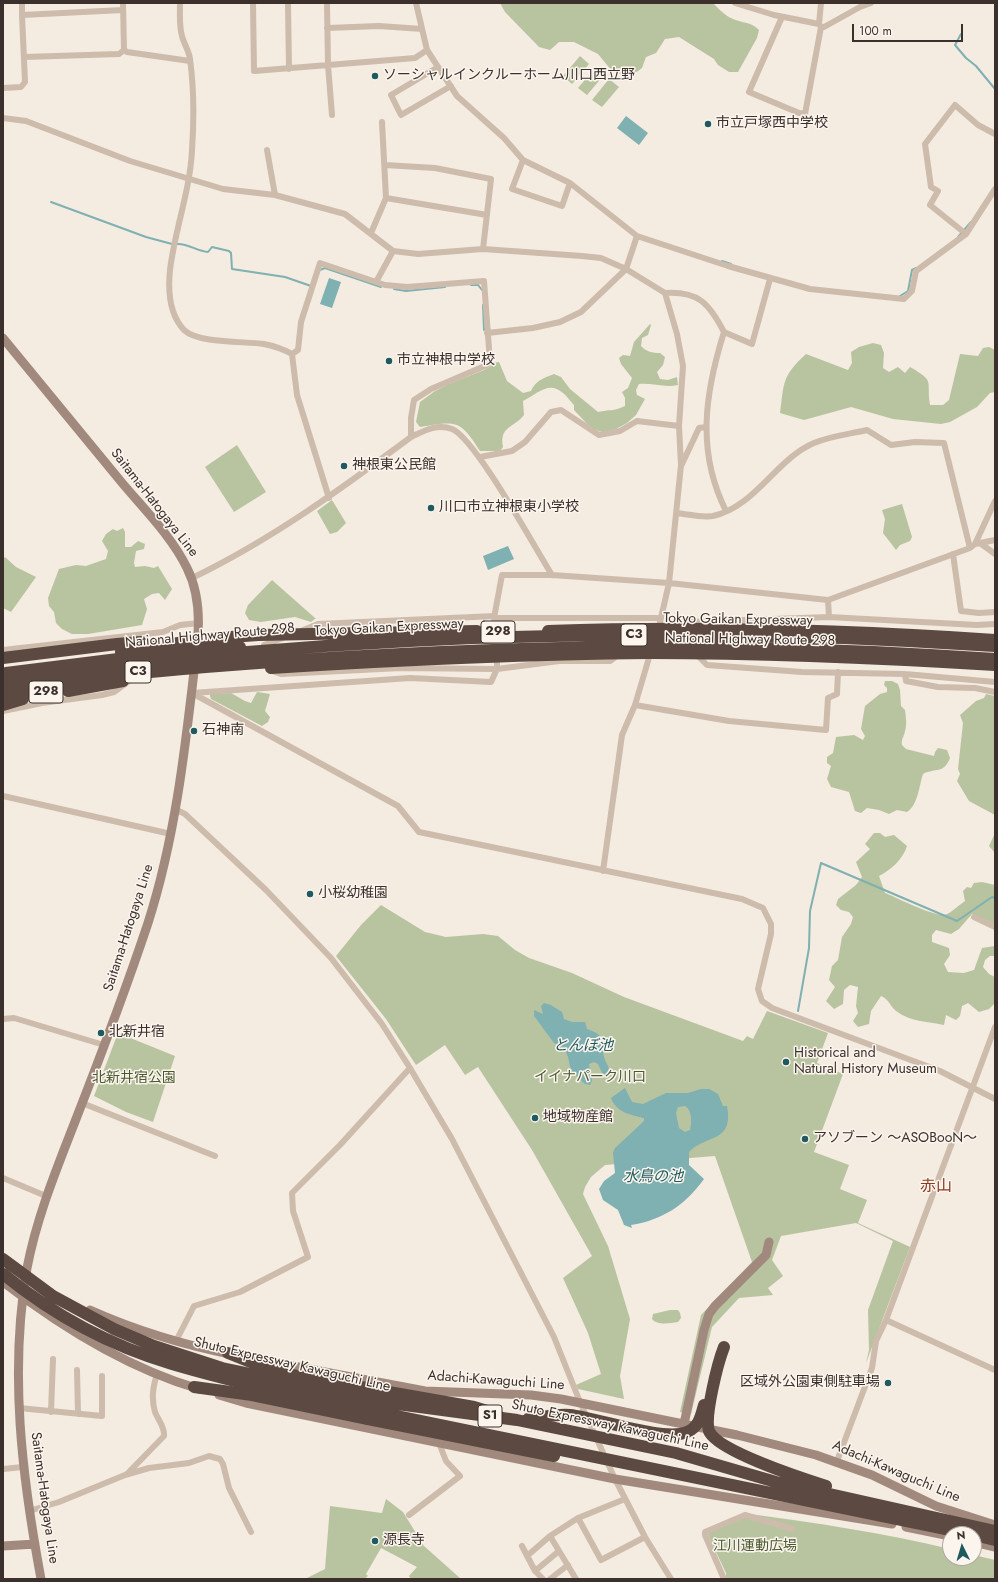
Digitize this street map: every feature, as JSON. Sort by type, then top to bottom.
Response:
[{"type":"highway","name":"National Highway Route 298","points":[[3,673],[197,650],[463,633],[660,623],[683,628],[792,629],[995,640]]},
{"type":"highway","points":[[792,629],[867,627],[995,635]]},
{"type":"highway","points":[[3,658],[117,644],[258,635],[457,631],[566,636]]},
{"type":"highway","name":"Tokyo Gaikan Expressway","points":[[3,679],[162,660],[303,648],[405,642],[566,636],[798,636],[995,646]]},
{"type":"highway","points":[[3,668],[204,639]]},
{"type":"highway","name":"Tokyo Gaikan Expressway","points":[[3,689],[70,680],[227,664],[486,650],[632,647],[811,649],[995,659]]},
{"type":"highway","name":"National Highway Route 298","points":[[3,696],[133,678],[265,668],[487,656],[651,653],[846,657],[995,665]]},
{"type":"highway","points":[[744,655],[995,670]]},
{"type":"highway","points":[[3,704],[9,700],[227,664]]},
{"type":"highway","name":"298","points":[[9,700],[89,684]]},
{"type":"highway","name":"Shuto Expressway Kawaguchi Line","points":[[3,1260],[32,1282],[82,1313],[154,1346],[188,1358],[280,1381],[390,1403],[517,1420],[676,1453],[776,1482],[995,1531]]},
{"type":"highway","name":"Shuto Expressway Kawaguchi Line","points":[[3,1274],[35,1298],[84,1327],[134,1351],[171,1364],[284,1393],[942,1528]]},
{"type":"highway","points":[[228,1353],[263,1367],[292,1375],[474,1407],[517,1420],[571,1415],[668,1434],[687,1432],[693,1429],[701,1418],[720,1346],[708,1419],[709,1431],[716,1440],[777,1470],[814,1482],[880,1499],[920,1513]]},
{"type":"highway","points":[[194,1388],[252,1395],[620,1469],[741,1487]]},
{"type":"highway","points":[[982,1537],[995,1540]]},
{"type":"main road","name":"Saitama-Hatogaya Line","points":[[3,338],[168,539],[182,559],[192,578],[197,600],[199,623],[192,693],[175,809],[161,876],[148,923],[104,1045],[46,1196],[27,1271],[19,1368],[19,1408],[23,1467],[41,1579]]},
{"type":"main road","points":[[684,1424],[703,1334],[709,1314],[766,1255],[769,1242]]},
{"type":"main road","name":"Adachi-Kawaguchi Line","points":[[3,1252],[53,1290],[86,1308],[123,1325],[160,1338],[228,1353],[425,1390],[531,1395],[580,1402],[792,1448],[837,1461],[872,1475],[936,1506],[995,1525]]},
{"type":"main road","points":[[3,1282],[24,1298],[89,1341],[157,1374],[194,1388],[246,1402],[439,1444],[615,1479],[865,1518],[942,1534]]},
{"type":"main road","points":[[3,1546],[35,1544]]},
{"type":"main road","points":[[982,1544],[995,1547]]},
{"type":"street","points":[[3,88],[20,87],[25,82],[22,3]]},
{"type":"street","points":[[123,3],[124,50]]},
{"type":"street","points":[[180,3],[181,36],[190,61],[192,150],[189,178],[173,247],[168,287],[171,303],[184,330],[191,335],[223,342],[263,344],[283,348],[292,354],[297,395],[329,498]]},
{"type":"street","points":[[253,3],[254,71],[415,58],[427,50]]},
{"type":"street","points":[[288,3],[289,69]]},
{"type":"street","points":[[327,3],[328,65],[332,115]]},
{"type":"street","points":[[416,3],[427,50],[457,96],[504,138],[523,160],[570,183],[637,236],[770,279],[810,288],[904,299],[912,292],[916,271],[966,234],[995,189]]},
{"type":"street","points":[[735,3],[782,17],[824,27],[860,7],[872,3]]},
{"type":"street","points":[[782,17],[749,92],[799,113],[805,114],[820,25],[821,3]]},
{"type":"street","points":[[22,15],[123,10]]},
{"type":"street","points":[[327,28],[379,26],[422,30]]},
{"type":"street","points":[[24,58],[119,54],[124,50]]},
{"type":"street","points":[[124,50],[127,52],[190,61]]},
{"type":"street","points":[[438,67],[391,95],[401,115],[451,86]]},
{"type":"street","points":[[966,234],[930,205],[938,191],[932,187],[925,144],[955,105],[978,124],[995,134]]},
{"type":"street","points":[[3,118],[26,121],[130,161],[223,189],[275,195],[345,214],[394,251],[418,254],[483,249],[601,258],[626,269],[664,293],[677,292],[699,298],[714,312],[724,332],[752,344],[770,279]]},
{"type":"street","points":[[370,234],[386,198],[382,122]]},
{"type":"street","points":[[267,150],[275,195]]},
{"type":"street","points":[[523,160],[512,189],[562,206],[570,183]]},
{"type":"street","points":[[385,165],[435,168],[487,177],[492,180],[483,249]]},
{"type":"street","points":[[386,198],[487,215]]},
{"type":"street","points":[[487,333],[533,328],[560,322],[581,312],[626,269],[637,236]]},
{"type":"street","points":[[376,282],[394,251]]},
{"type":"street","points":[[292,354],[298,350],[301,322],[320,263],[385,285],[406,287],[484,281],[490,362],[487,365],[431,389],[414,400],[411,418],[411,438]]},
{"type":"street","points":[[603,871],[622,735],[634,705],[651,653],[660,623],[669,583],[681,465],[679,426],[683,366],[677,334],[664,293]]},
{"type":"street","points":[[724,332],[713,367],[707,398],[706,426],[712,478],[716,491],[726,512]]},
{"type":"street","points":[[480,457],[512,451],[524,442],[552,412],[556,410],[561,410],[599,435],[620,431],[636,421],[679,426]]},
{"type":"street","points":[[192,578],[229,560],[329,498],[411,438],[426,430],[443,426],[459,432],[480,457],[552,575]]},
{"type":"street","points":[[681,465],[699,428],[706,426]]},
{"type":"street","points":[[676,513],[711,516],[726,512],[750,495],[791,458],[814,443],[867,430],[891,444],[915,442],[944,443],[975,545],[995,554]]},
{"type":"street","points":[[975,545],[995,501]]},
{"type":"street","points":[[495,626],[495,617],[502,575],[552,575],[669,583],[828,600],[975,545],[995,540]]},
{"type":"street","points":[[953,554],[961,611],[979,613],[995,612]]},
{"type":"street","points":[[828,600],[829,617]]},
{"type":"street","points":[[264,645],[318,624],[495,617],[660,623]]},
{"type":"street","points":[[683,628],[688,622],[829,617],[977,625],[995,624]]},
{"type":"street","points":[[3,650],[163,632],[180,625],[199,623]]},
{"type":"street","points":[[265,668],[281,674],[401,668],[497,669],[559,661],[610,661],[619,654]]},
{"type":"street","points":[[695,654],[707,665],[802,672],[905,674],[995,682]]},
{"type":"street","points":[[192,693],[410,678],[491,682],[497,669],[497,659]]},
{"type":"street","points":[[634,705],[729,720],[826,730],[828,698],[837,694],[838,672]]},
{"type":"street","points":[[905,674],[906,681],[938,687],[975,688],[995,692]]},
{"type":"street","points":[[3,711],[42,703],[114,692],[133,678]]},
{"type":"street","points":[[192,693],[398,806],[419,832],[742,899],[763,908],[771,924],[771,929],[758,989],[762,1001],[783,1013],[940,1071],[995,1099]]},
{"type":"street","points":[[3,796],[171,834]]},
{"type":"street","points":[[175,809],[185,814],[266,890],[332,958],[382,1024],[452,1139],[551,1330],[580,1402],[615,1479],[645,1537],[671,1579]]},
{"type":"street","points":[[974,917],[995,926]]},
{"type":"street","points":[[4,1017],[14,1018],[104,1045]]},
{"type":"street","points":[[837,1461],[872,1368],[876,1341],[886,1320],[995,1027]]},
{"type":"street","points":[[176,1341],[194,1306],[240,1292],[308,1257],[293,1211],[292,1193],[340,1145],[410,1068]]},
{"type":"street","points":[[82,1103],[215,1156]]},
{"type":"street","points":[[3,1178],[46,1196]]},
{"type":"street","points":[[886,1320],[995,1370]]},
{"type":"street","points":[[51,1412],[53,1359]]},
{"type":"street","points":[[77,1370],[78,1414]]},
{"type":"street","points":[[125,1475],[164,1436],[164,1431],[156,1413],[152,1396],[157,1374]]},
{"type":"street","points":[[19,1408],[102,1416],[102,1376]]},
{"type":"street","points":[[409,1515],[460,1476],[446,1461],[439,1444]]},
{"type":"street","points":[[29,1511],[80,1494],[125,1475],[149,1468],[189,1463],[209,1456],[220,1459],[223,1464],[231,1495],[251,1532]]},
{"type":"street","points":[[3,1469],[23,1467]]},
{"type":"street","points":[[527,1556],[550,1536],[578,1518],[625,1499]]},
{"type":"street","points":[[724,1579],[705,1532],[745,1515],[793,1529]]},
{"type":"street","points":[[578,1518],[601,1560],[645,1537]]},
{"type":"street","points":[[550,1536],[576,1579]]},
{"type":"street","points":[[522,1546],[535,1571],[542,1578]]},
{"type":"street","points":[[535,1571],[559,1551]]},
{"type":"street","points":[[550,1579],[568,1565]]},
{"type":"green space","points":[[500,3],[713,3],[722,12],[730,17],[750,24],[759,30],[757,38],[738,72],[729,72],[718,65],[714,59],[679,37],[665,39],[656,53],[646,57],[642,68],[630,77],[612,71],[598,54],[574,42],[559,42],[550,50],[539,47],[505,12]]},
{"type":"green space","points":[[580,56],[589,64],[572,84],[563,76]]},
{"type":"green space","points":[[595,68],[604,75],[587,95],[578,88]]},
{"type":"green space","points":[[609,79],[619,87],[602,107],[592,100]]},
{"type":"green space","points":[[650,324],[648,335],[642,338],[641,346],[648,351],[660,353],[665,357],[663,365],[657,372],[660,379],[668,380],[677,377],[678,385],[668,386],[639,384],[636,390],[637,395],[645,399],[636,415],[627,423],[616,429],[602,432],[591,428],[574,410],[574,405],[566,396],[558,389],[553,388],[543,390],[523,401],[524,415],[505,431],[502,440],[503,447],[500,451],[480,451],[467,433],[456,425],[442,424],[420,427],[416,422],[420,402],[435,391],[484,370],[493,363],[499,362],[507,381],[523,393],[531,391],[538,382],[554,374],[561,377],[570,389],[598,412],[621,408],[625,406],[625,398],[622,392],[628,388],[632,378],[621,364],[619,358],[623,355],[630,356],[634,342]]},
{"type":"green space","points":[[873,343],[881,345],[884,353],[883,368],[889,372],[898,367],[905,373],[910,367],[927,379],[930,405],[943,405],[949,400],[960,354],[978,356],[983,348],[989,347],[995,350],[995,392],[990,393],[977,407],[950,422],[941,424],[893,419],[851,407],[804,420],[780,413],[782,394],[788,374],[806,354],[848,370],[852,363],[851,352],[859,347]]},
{"type":"green space","points":[[237,445],[266,492],[234,512],[205,467]]},
{"type":"green space","points":[[332,500],[346,523],[337,532],[330,534],[317,511]]},
{"type":"green space","points":[[902,504],[912,537],[910,541],[900,545],[896,550],[883,533],[885,519],[882,510]]},
{"type":"green space","points":[[123,528],[125,532],[125,547],[131,547],[138,541],[145,544],[144,549],[136,551],[134,563],[135,567],[145,566],[154,568],[158,566],[172,589],[165,600],[159,593],[152,594],[144,599],[147,609],[142,625],[88,634],[72,634],[62,629],[56,623],[54,612],[49,606],[48,598],[59,569],[76,565],[86,566],[106,559],[108,551],[102,541],[106,534],[113,529],[117,531]]},
{"type":"green space","points":[[5,557],[16,567],[36,577],[11,612],[3,608],[3,559]]},
{"type":"green space","points":[[272,580],[316,618],[311,622],[295,617],[261,622],[249,620],[245,613],[248,605]]},
{"type":"green space","points":[[885,681],[892,681],[898,684],[900,690],[901,706],[905,710],[906,721],[906,729],[902,740],[902,745],[906,749],[934,756],[938,748],[947,750],[950,758],[945,767],[942,769],[923,774],[914,805],[907,812],[897,810],[889,814],[879,810],[867,808],[861,813],[855,811],[849,792],[831,787],[827,779],[831,766],[827,763],[827,757],[833,753],[836,737],[854,735],[863,740],[865,736],[861,729],[865,706],[880,694],[887,692],[887,688],[884,685]]},
{"type":"green space","points":[[257,692],[270,694],[265,711],[270,717],[268,722],[262,726],[211,699],[210,696],[210,694],[231,693],[251,703]]},
{"type":"green space","points":[[986,694],[995,696],[995,815],[969,801],[957,781],[960,774],[958,769],[963,723],[960,715],[976,701],[984,698]]},
{"type":"green space","points":[[874,833],[880,833],[885,837],[894,835],[907,846],[903,855],[896,864],[879,876],[885,893],[916,907],[942,915],[947,914],[965,901],[963,891],[967,887],[971,888],[974,883],[982,882],[995,885],[995,924],[972,914],[959,929],[951,934],[936,930],[932,935],[932,942],[949,948],[950,955],[944,964],[948,972],[964,973],[974,970],[982,948],[995,946],[995,956],[990,956],[985,960],[983,967],[989,974],[995,977],[995,1003],[989,1009],[979,1012],[968,1003],[962,1006],[960,1016],[956,1020],[946,1015],[944,1025],[919,1021],[901,1015],[886,999],[881,996],[871,1011],[869,1024],[858,1027],[853,1021],[858,1013],[856,1006],[858,987],[850,985],[844,990],[843,1004],[834,1009],[826,1001],[835,987],[829,980],[832,966],[838,960],[842,937],[851,924],[853,917],[849,912],[841,910],[836,905],[838,899],[856,885],[862,877],[856,862],[870,849],[865,844]]},
{"type":"green space","points":[[995,833],[995,853],[989,846]]},
{"type":"green space","name":"イイナパーク川口","points":[[381,905],[425,932],[446,937],[483,934],[498,936],[515,950],[529,958],[572,973],[624,997],[743,1041],[747,1036],[753,1039],[767,1011],[828,1033],[817,1063],[843,1074],[814,1152],[849,1165],[840,1189],[867,1200],[858,1223],[910,1247],[866,1363],[869,1350],[868,1310],[893,1241],[856,1223],[781,1236],[772,1260],[783,1276],[768,1288],[773,1295],[739,1298],[712,1327],[691,1414],[680,1412],[701,1315],[752,1262],[715,1156],[605,1165],[591,1177],[583,1194],[608,1246],[630,1319],[620,1376],[624,1399],[578,1389],[576,1385],[601,1374],[588,1333],[563,1278],[592,1256],[532,1150],[478,1067],[465,1075],[445,1045],[416,1065],[386,1019],[336,956],[361,925]]},
{"type":"green space","name":"北新井宿公園","points":[[118,1033],[175,1056],[153,1122],[126,1112],[94,1096]]},
{"type":"green space","points":[[670,1310],[678,1310],[680,1313],[681,1318],[678,1322],[657,1323],[652,1319],[653,1314]]},
{"type":"green space","name":"源長寺","points":[[386,1499],[403,1512],[424,1546],[461,1579],[411,1579],[409,1576],[417,1567],[381,1548],[366,1574],[368,1576],[364,1579],[305,1579],[325,1569],[330,1506],[382,1513]]},
{"type":"green space","name":"江川運動広場","points":[[750,1514],[850,1529],[942,1547],[942,1566],[982,1566],[982,1557],[995,1560],[995,1579],[726,1579],[726,1573],[708,1535],[709,1532]]},
{"type":"water","points":[[626,116],[648,133],[639,145],[617,128]]},
{"type":"water","points":[[329,278],[341,282],[332,308],[320,304]]},
{"type":"water","points":[[508,546],[514,559],[488,570],[483,556]]},
{"type":"water","name":"とんぼ池","points":[[544,1003],[551,1005],[562,1012],[564,1019],[572,1022],[585,1022],[587,1029],[598,1034],[603,1043],[604,1057],[609,1069],[606,1076],[603,1075],[598,1064],[594,1062],[589,1064],[592,1081],[590,1085],[585,1084],[571,1071],[564,1047],[554,1043],[534,1016],[534,1010],[543,1014],[541,1006]]},
{"type":"water","name":"水鳥の池","points":[[625,1088],[632,1102],[643,1104],[666,1093],[688,1093],[701,1089],[709,1089],[718,1094],[723,1106],[727,1106],[727,1126],[723,1132],[696,1146],[689,1152],[689,1165],[704,1179],[697,1188],[681,1204],[672,1210],[643,1223],[631,1225],[632,1228],[624,1225],[618,1210],[603,1200],[599,1189],[604,1181],[615,1173],[613,1153],[615,1148],[644,1121],[644,1118],[620,1110],[613,1103],[611,1098]],"holes":[[[685,1106],[691,1116],[691,1123],[690,1130],[685,1132],[679,1128],[676,1113],[678,1107]]]},
{"type":"waterway","points":[[961,34],[955,45],[966,58],[976,66],[995,89]]},
{"type":"waterway","points":[[51,202],[146,237],[172,244]]},
{"type":"waterway","points":[[958,237],[971,222]]},
{"type":"waterway","points":[[177,244],[208,252],[212,247],[229,251],[231,253],[232,269],[285,277],[311,286]]},
{"type":"waterway","points":[[722,261],[731,264]]},
{"type":"waterway","points":[[320,270],[325,268],[381,287]]},
{"type":"waterway","points":[[900,296],[908,291],[912,270],[916,268]]},
{"type":"waterway","points":[[471,285],[478,285],[482,290]]},
{"type":"waterway","points":[[394,289],[406,291],[445,287]]},
{"type":"waterway","points":[[483,305],[484,330]]},
{"type":"waterway","points":[[798,1011],[809,948],[810,911],[821,863],[957,921],[992,897],[995,898]]},
{"type":"place","name":"ソーシャルインクルーホーム川口西立野","points":[[375,76]]},
{"type":"place","name":"市立戸塚西中学校","points":[[708,124]]},
{"type":"place","name":"市立神根中学校","points":[[389,361]]},
{"type":"place","name":"神根東公民館","points":[[344,466]]},
{"type":"place","name":"川口市立神根東小学校","points":[[431,508]]},
{"type":"place","name":"石神南","points":[[194,731]]},
{"type":"place","name":"小桜幼稚園","points":[[310,894]]},
{"type":"place","name":"北新井宿","points":[[101,1033]]},
{"type":"place","name":"Historical and Natural History Museum","points":[[786,1062]]},
{"type":"place","name":"地域物産館","points":[[535,1118]]},
{"type":"place","name":"アソブーン ～ASOBooN～","points":[[805,1139]]},
{"type":"place","name":"区域外公園東側駐車場","points":[[888,1383]]},
{"type":"place","name":"源長寺","points":[[375,1541]]},
{"type":"district","name":"赤山","points":[[936,1187]]}]
